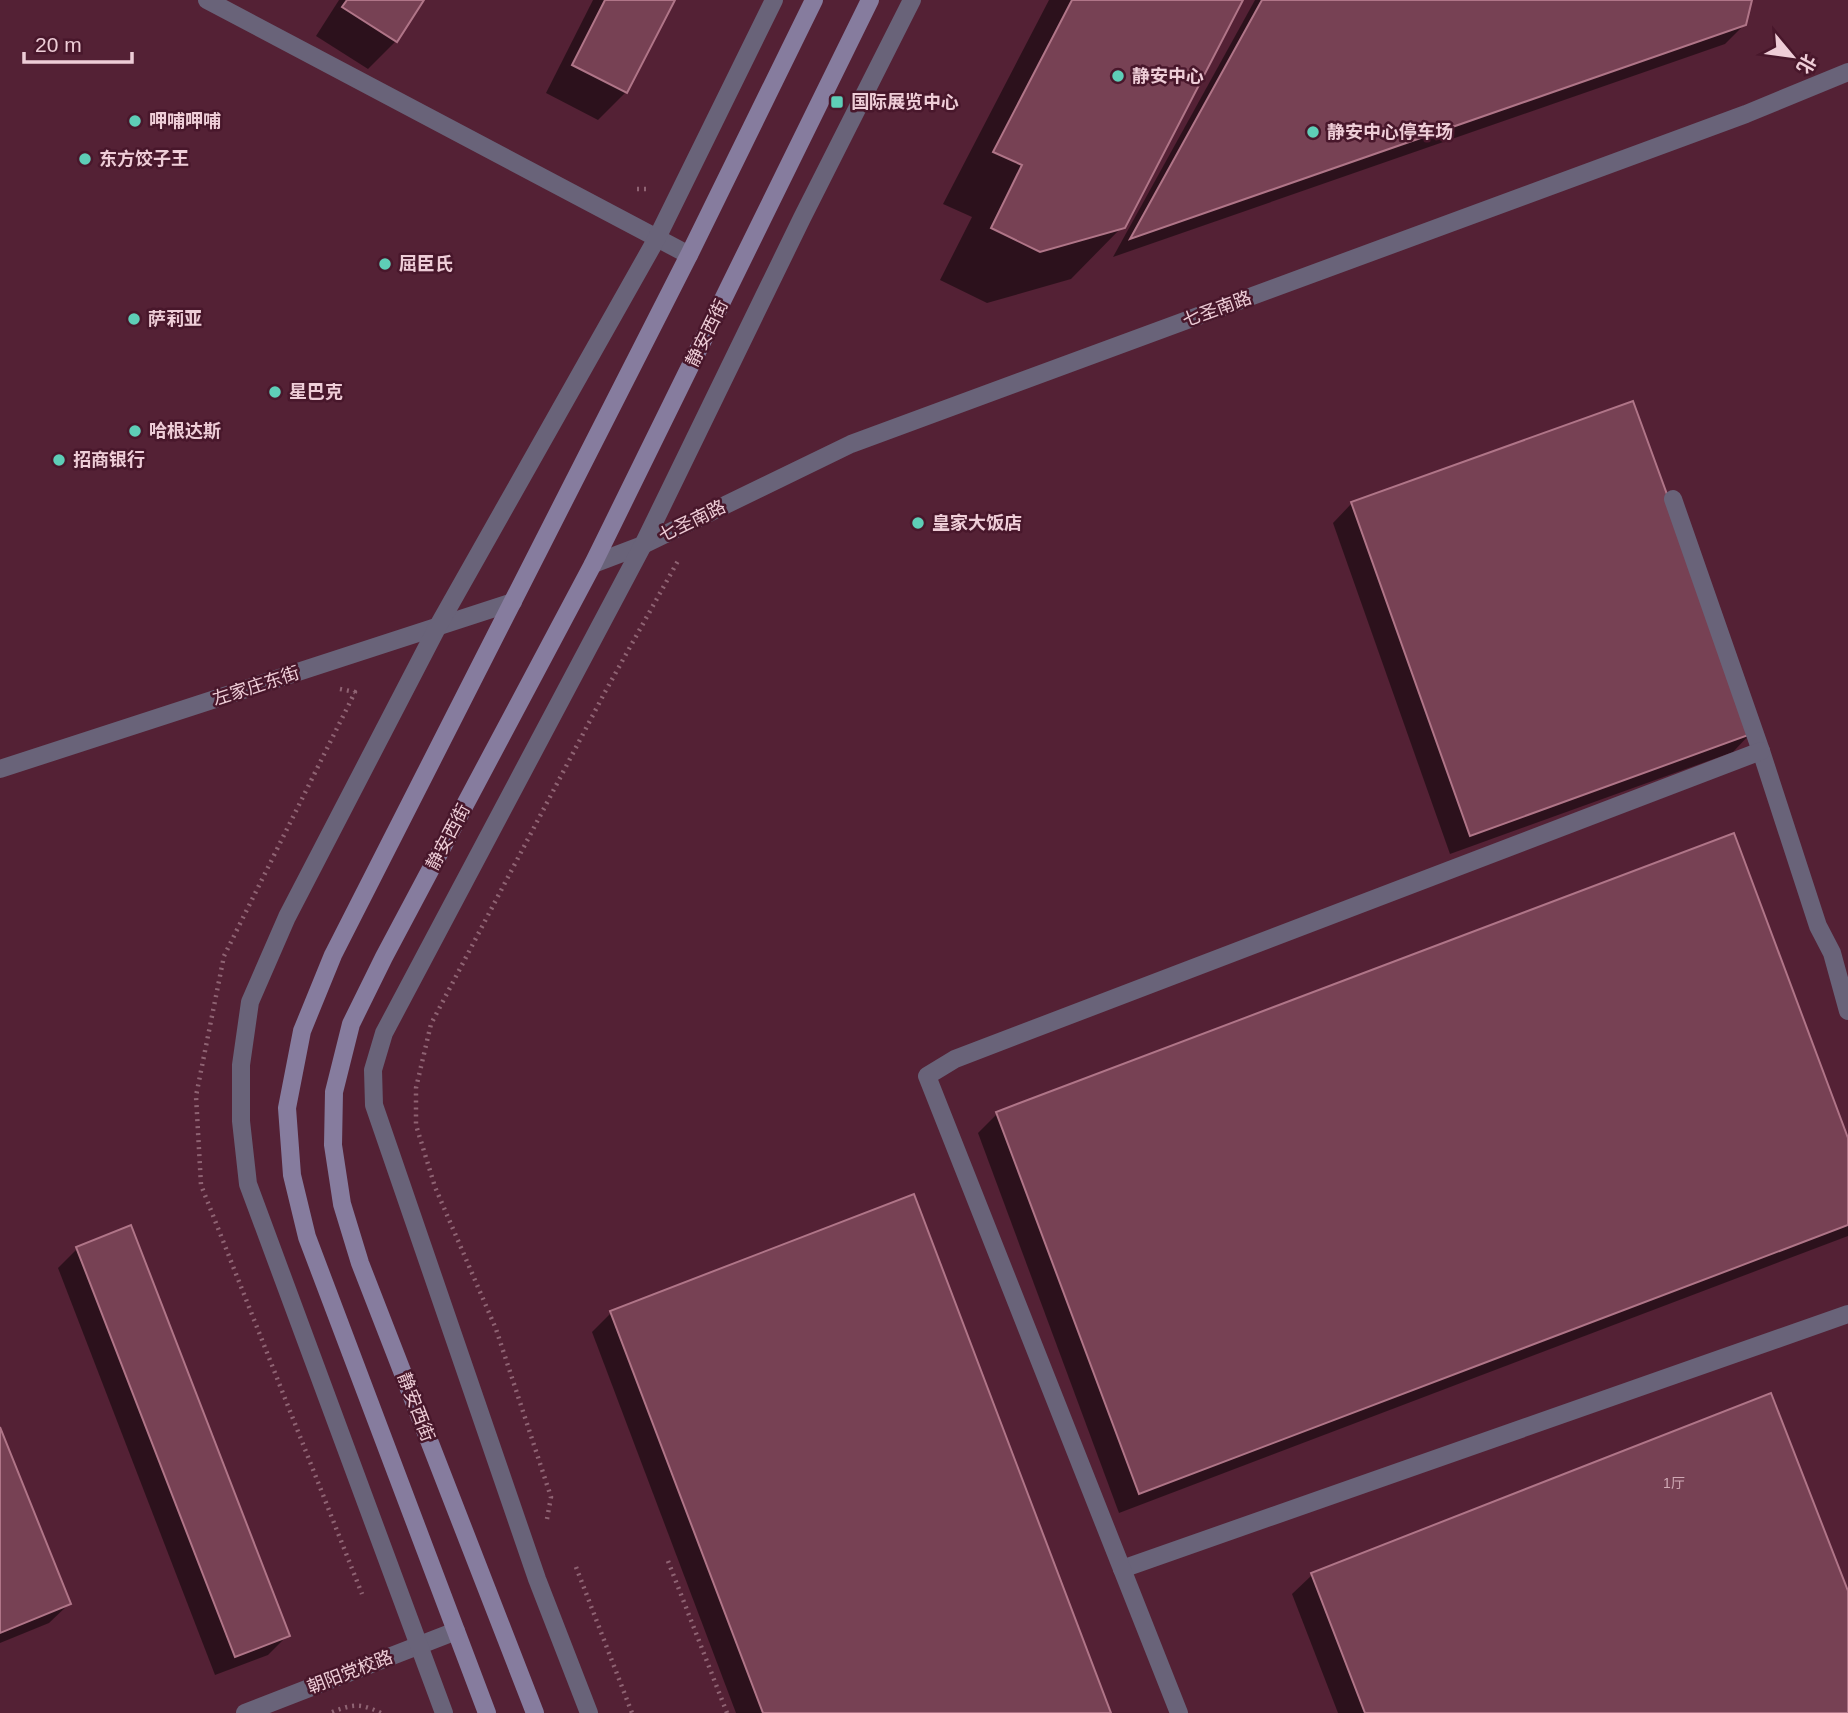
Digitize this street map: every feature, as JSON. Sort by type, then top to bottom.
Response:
[{"type":"main road","points":[[486,1713],[307,1237],[292,1175],[287,1108],[302,1031],[333,955],[689,255],[814,0]]},
{"type":"main road","name":"静安西街","points":[[535,1713],[360,1263],[342,1204],[334,1145],[334,1092],[351,1024],[593,565],[870,0]]},
{"type":"street","points":[[207,0],[689,255]]},
{"type":"street","points":[[444,1713],[248,1184],[241,1121],[241,1065],[250,1002],[287,917],[438,626],[657,238],[774,0]]},
{"type":"street","points":[[589,1713],[537,1579],[374,1105],[373,1070],[384,1033],[643,545],[802,218],[912,0]]},
{"type":"street","name":"七圣南路","points":[[593,565],[643,545],[850,444],[1746,114],[1848,72]]},
{"type":"street","points":[[1673,499],[1761,751],[1818,926],[1832,953],[1848,1011]]},
{"type":"street","name":"左家庄东街","points":[[0,769],[513,602]]},
{"type":"street","points":[[1179,1713],[927,1076],[955,1059],[1761,751]]},
{"type":"street","points":[[1122,1569],[1848,1314]]},
{"type":"street","name":"朝阳党校路","points":[[244,1713],[456,1631]]},
{"type":"path","points":[[545,1529],[551,1497],[496,1329],[435,1187],[416,1125],[416,1088],[431,1024],[605,692],[682,553]]},
{"type":"path","points":[[668,1561],[727,1713]]},
{"type":"path","points":[[576,1567],[632,1713]]},
{"type":"path","points":[[332,1712],[351,1705],[369,1707],[380,1713]]},
{"type":"building","points":[[347,0],[424,0],[397,42],[342,7]]},
{"type":"building","points":[[605,0],[675,0],[627,93],[572,65]]},
{"type":"building","name":"静安中心","points":[[1072,0],[1243,0],[1125,228],[1040,252],[991,228],[1022,165],[993,152]]},
{"type":"building","name":"静安中心停车场","points":[[1262,0],[1752,0],[1746,25],[1130,239]]},
{"type":"building","points":[[1633,401],[1754,733],[1470,836],[1351,502]]},
{"type":"building","points":[[1734,833],[1848,1138],[1848,1225],[1139,1494],[996,1112]]},
{"type":"building","points":[[914,1194],[1111,1713],[763,1713],[610,1311]]},
{"type":"building","points":[[131,1225],[290,1636],[235,1657],[76,1247]]},
{"type":"building","points":[[1771,1393],[1848,1591],[1848,1713],[1365,1713],[1311,1573]]},
{"type":"building","points":[[0,1427],[71,1604],[0,1633]]},
{"type":"place","name":"静安中心","points":[[1118,76]]},
{"type":"place","name":"国际展览中心","points":[[837,102]]},
{"type":"place","name":"呷哺呷哺","points":[[135,121]]},
{"type":"place","name":"静安中心停车场","points":[[1313,132]]},
{"type":"place","name":"东方饺子王","points":[[85,159]]},
{"type":"place","name":"屈臣氏","points":[[385,264]]},
{"type":"place","name":"萨莉亚","points":[[134,319]]},
{"type":"place","name":"星巴克","points":[[275,392]]},
{"type":"place","name":"哈根达斯","points":[[135,431]]},
{"type":"place","name":"招商银行","points":[[59,460]]},
{"type":"place","name":"皇家大饭店","points":[[918,523]]}]
